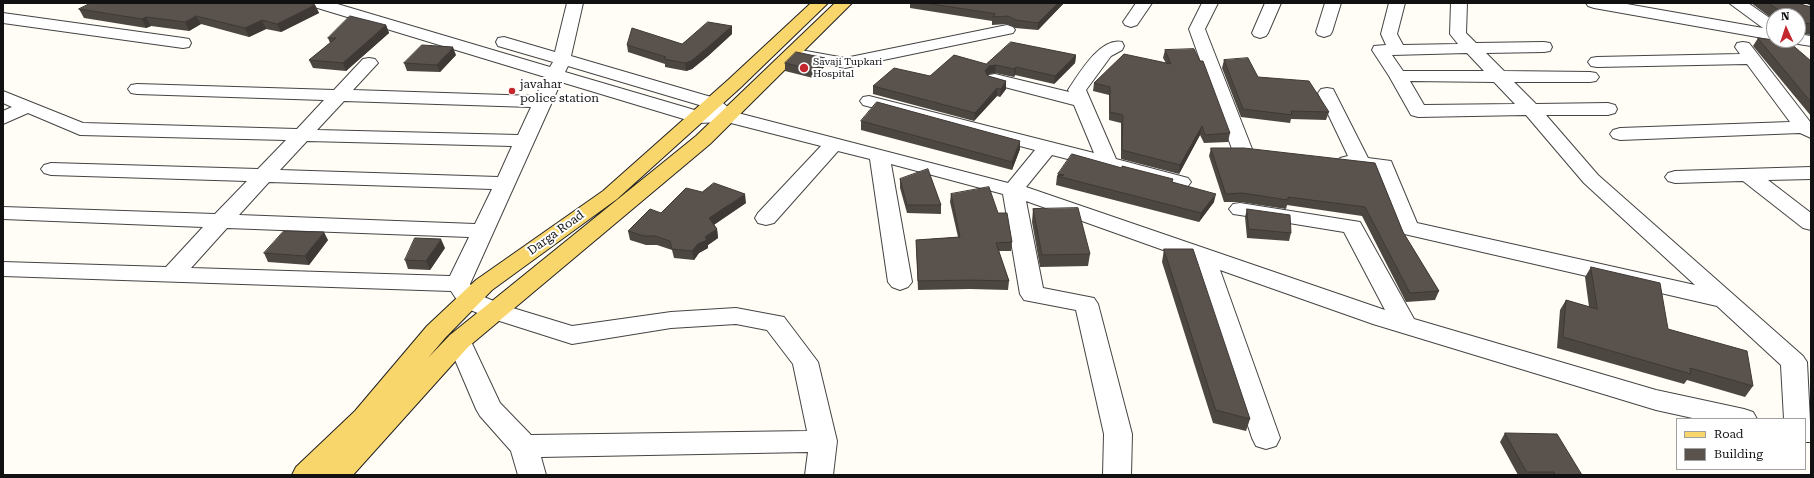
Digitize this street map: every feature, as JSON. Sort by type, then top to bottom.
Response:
[{"type":"main road","name":"Darga Road","points":[[341,472],[459,341],[703,140],[712,112],[820,3]]},
{"type":"main road","name":"Darga Road","points":[[306,475],[364,418],[436,332],[463,292],[484,285],[610,195],[712,112],[792,53],[844,3]]},
{"type":"street","points":[[317,3],[559,67],[712,112],[1013,190],[1405,325],[1656,400],[1739,418]]},
{"type":"street","points":[[368,3],[559,67]]},
{"type":"street","points":[[463,292],[482,231],[559,67],[576,3]]},
{"type":"street","points":[[1132,22],[1144,3]]},
{"type":"street","points":[[1210,3],[1197,29],[1241,150]]},
{"type":"street","points":[[1260,33],[1273,3]]},
{"type":"street","points":[[1324,32],[1333,3]]},
{"type":"street","points":[[1397,49],[1389,34],[1398,3]]},
{"type":"street","points":[[1459,3],[1458,34],[1531,110],[1591,179],[1794,362],[1797,418]]},
{"type":"street","points":[[1594,3],[1629,6],[1720,26],[1766,34]]},
{"type":"street","points":[[1683,3],[1720,26],[1752,59],[1808,129]]},
{"type":"street","points":[[1737,3],[1766,23]]},
{"type":"street","points":[[3,18],[183,43]]},
{"type":"street","points":[[792,53],[845,63],[1007,30]]},
{"type":"street","points":[[1107,162],[1077,90],[1105,52],[1116,46]]},
{"type":"street","points":[[1544,47],[1380,50],[1398,76],[1418,111],[1608,109]]},
{"type":"street","points":[[1398,76],[1499,77],[1752,59]]},
{"type":"street","points":[[171,275],[369,64]]},
{"type":"street","points":[[995,78],[1082,101]]},
{"type":"street","points":[[137,89],[543,102]]},
{"type":"street","points":[[1327,93],[1361,163]]},
{"type":"street","points":[[3,96],[80,129],[524,141]]},
{"type":"street","points":[[869,101],[1181,182]]},
{"type":"street","points":[[3,118],[28,107]]},
{"type":"street","points":[[1620,134],[1808,129]]},
{"type":"street","points":[[766,218],[834,144]]},
{"type":"street","points":[[1048,147],[1013,190],[1032,294],[1086,304],[1118,434],[1117,475]]},
{"type":"street","points":[[879,155],[900,282]]},
{"type":"street","points":[[1330,160],[1384,165],[1408,228],[1725,300]]},
{"type":"street","points":[[51,169],[505,183]]},
{"type":"street","points":[[1676,177],[1811,173]]},
{"type":"street","points":[[1748,175],[1811,223]]},
{"type":"street","points":[[1240,209],[1352,227],[1405,325]]},
{"type":"street","points":[[3,213],[482,231]]},
{"type":"street","points":[[1204,256],[1266,438]]},
{"type":"street","points":[[3,270],[171,275],[463,292],[495,311],[572,335],[671,320],[729,316],[775,323],[805,362],[823,441],[819,475]]},
{"type":"street","points":[[459,341],[489,409],[524,446],[532,475]]},
{"type":"street","points":[[524,446],[823,441]]},
{"type":"building","points":[[91,3],[309,3],[315,5],[277,24],[262,20],[245,28],[196,16],[185,22],[146,17],[142,19],[79,9]]},
{"type":"building","points":[[926,3],[1058,3],[1038,23],[1016,20],[1008,16],[993,17],[995,14]]},
{"type":"building","points":[[1769,3],[1797,3],[1811,7],[1811,24],[1806,23],[1806,8],[1776,8]]},
{"type":"building","points":[[350,16],[386,25],[343,63],[309,60],[336,38],[328,38]]},
{"type":"building","points":[[708,22],[732,26],[691,61],[685,63],[664,59],[666,57],[627,45],[632,28],[682,44]]},
{"type":"building","points":[[1758,38],[1766,39],[1766,48]]},
{"type":"building","points":[[1011,42],[1076,55],[1055,76],[1016,67],[1014,69],[996,65],[989,66],[985,71],[988,76],[1006,81],[1001,89],[997,88],[975,113],[873,86],[894,68],[930,76],[954,55],[986,64]]},
{"type":"building","points":[[422,45],[453,47],[437,65],[404,63]]},
{"type":"building","points":[[1766,48],[1796,48],[1811,61],[1811,102]]},
{"type":"building","points":[[1194,49],[1200,61],[1203,61],[1230,133],[1205,135],[1202,126],[1180,165],[1122,150],[1123,115],[1110,112],[1110,87],[1094,83],[1124,54],[1171,64],[1165,50]]},
{"type":"building","points":[[796,52],[825,58],[813,70],[785,63]]},
{"type":"building","points":[[1248,58],[1258,77],[1309,81],[1329,112],[1291,111],[1292,115],[1243,109],[1224,60]]},
{"type":"building","points":[[877,102],[1020,141],[1012,162],[861,121]]},
{"type":"building","points":[[1211,148],[1244,148],[1375,163],[1403,232],[1439,291],[1410,293],[1365,207],[1288,197],[1288,200],[1242,193],[1226,194]]},
{"type":"building","points":[[1072,154],[1122,168],[1122,166],[1173,179],[1172,182],[1216,194],[1201,213],[1057,176],[1064,175],[1058,174]]},
{"type":"building","points":[[928,169],[941,205],[907,205],[900,179]]},
{"type":"building","points":[[714,183],[745,194],[709,218],[717,229],[705,237],[707,240],[698,244],[692,251],[672,249],[670,241],[655,236],[644,236],[628,231],[650,209],[661,213],[686,188],[702,192]]},
{"type":"building","points":[[989,187],[998,213],[1007,213],[1012,242],[996,243],[1009,281],[918,281],[916,240],[960,237],[951,194]]},
{"type":"building","points":[[1078,208],[1090,254],[1042,255],[1033,209]]},
{"type":"building","points":[[1247,209],[1290,215],[1291,233],[1249,229]]},
{"type":"building","points":[[284,231],[324,232],[305,256],[264,253]]},
{"type":"building","points":[[415,238],[441,239],[426,261],[405,260]]},
{"type":"building","points":[[1164,249],[1193,249],[1250,419],[1216,410]]},
{"type":"building","points":[[1591,267],[1660,283],[1668,329],[1747,351],[1753,386],[1690,368],[1691,374],[1563,337],[1566,300],[1597,309]]},
{"type":"building","points":[[1505,433],[1557,434],[1582,475],[1555,475],[1554,472],[1527,472]]},
{"type":"place","name":"Savaji Tupkari Hospital","points":[[804,68]]},
{"type":"place","name":"javahar police station","points":[[512,91]]}]
